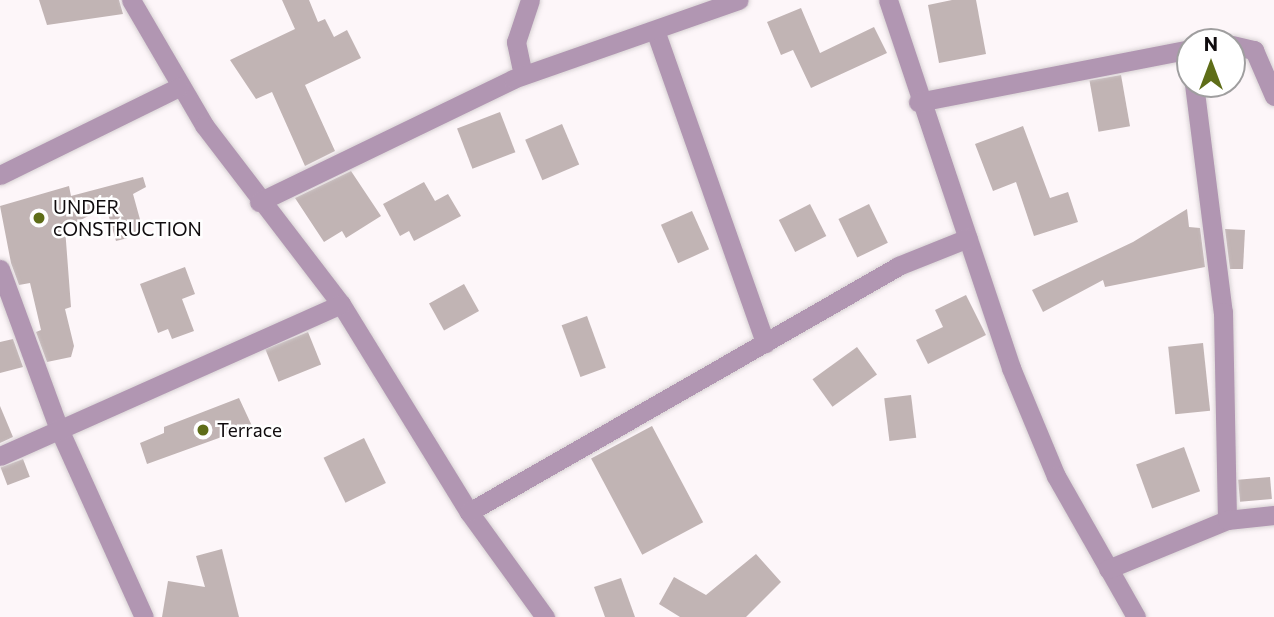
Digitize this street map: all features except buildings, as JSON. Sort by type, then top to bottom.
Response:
[{"type":"street","points":[[131,0],[179,87],[260,202],[341,304],[469,512],[545,617]]},
{"type":"street","points":[[523,75],[516,42],[530,0]]},
{"type":"street","points":[[260,202],[523,75],[739,0]]},
{"type":"street","points":[[888,0],[918,102],[968,238],[1011,368],[1056,476],[1136,617]]},
{"type":"street","points":[[655,30],[765,343]]},
{"type":"street","points":[[1246,48],[1254,50],[1274,96]]},
{"type":"street","points":[[918,102],[1176,52]]},
{"type":"street","points":[[0,175],[179,87]]},
{"type":"street","points":[[1196,98],[1223,312],[1227,520]]},
{"type":"street","points":[[469,512],[898,266],[968,238]]},
{"type":"street","points":[[0,269],[59,429],[144,617]]},
{"type":"street","points":[[0,456],[341,304]]},
{"type":"street","points":[[1108,569],[1227,520],[1274,515]]},
{"type":"place","name":"UNDER cONSTRUCTION","points":[[39,218]]},
{"type":"place","name":"Terrace","points":[[203,430]]}]
